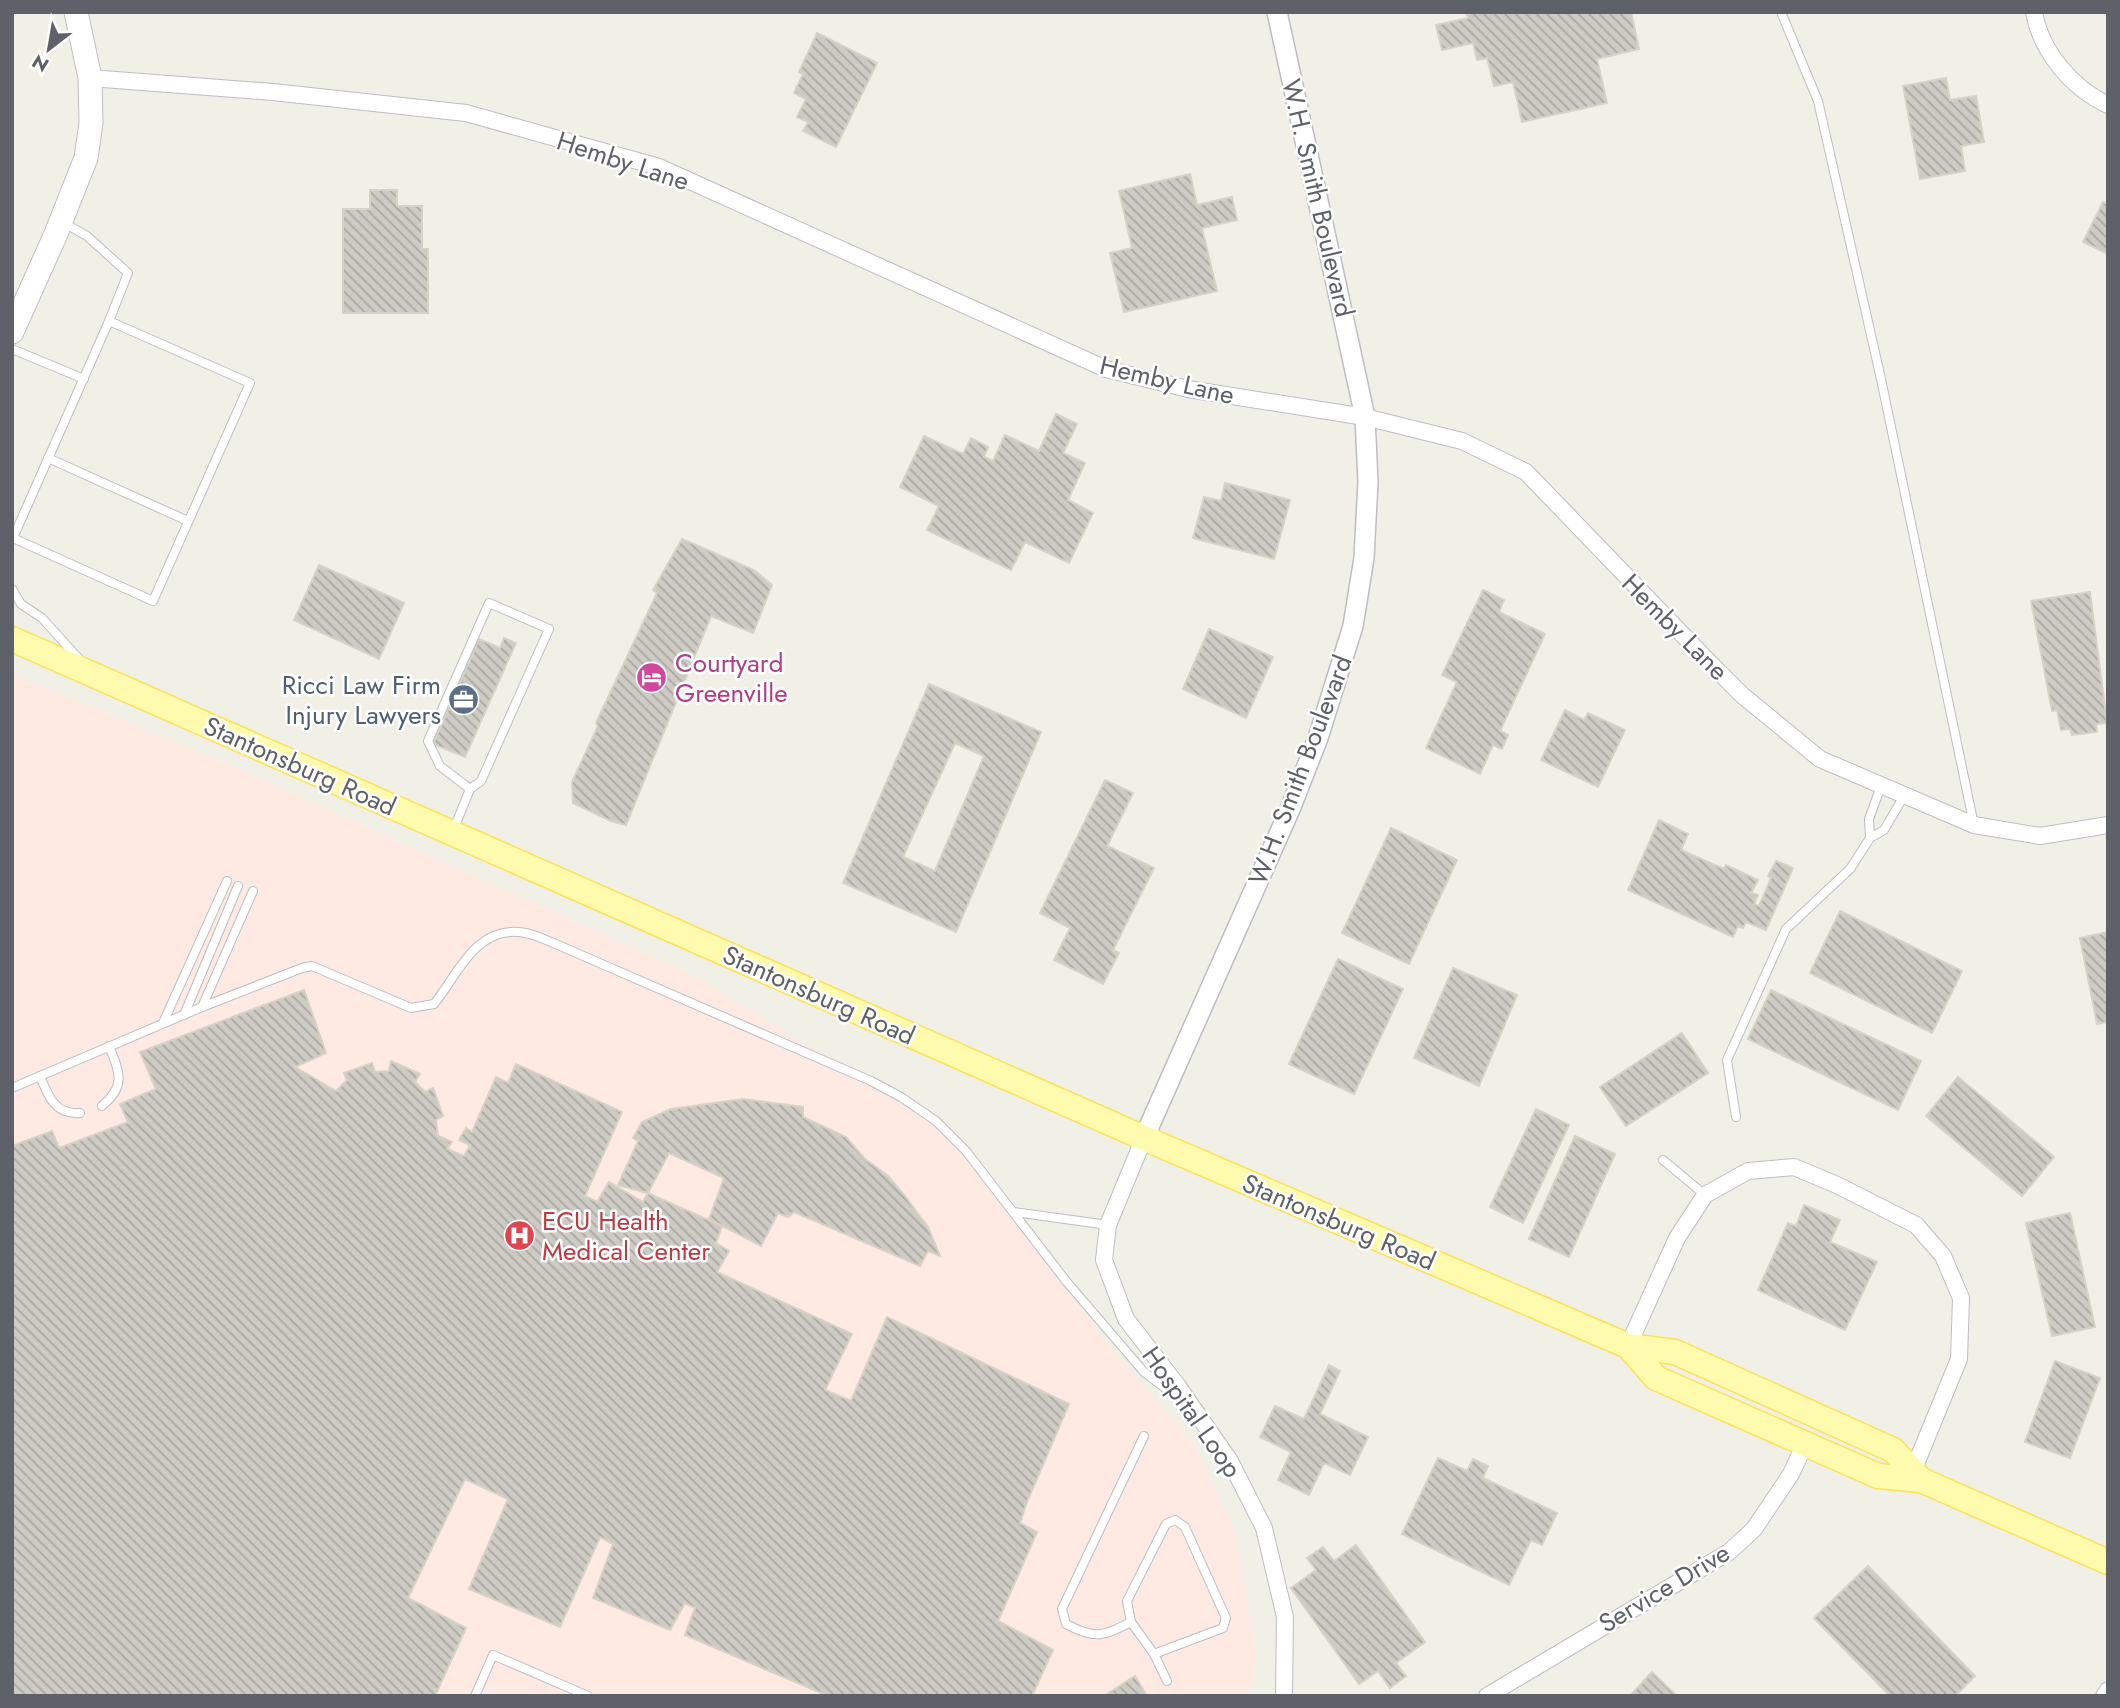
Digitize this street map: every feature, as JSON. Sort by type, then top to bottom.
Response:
[{"type":"main road","points":[[12,332],[86,158],[91,123],[90,78],[76,12]]},
{"type":"main road","name":"Stantonsburg Road","points":[[12,639],[1144,1138],[1628,1346],[1675,1352],[1894,1450],[1917,1476]]},
{"type":"main road","name":"Stantonsburg Road","points":[[1628,1346],[1656,1378],[1878,1476],[1917,1476],[2108,1562]]},
{"type":"street","name":"W.H. Smith Boulevard","points":[[1144,1138],[1291,807],[1318,738],[1353,626],[1364,558],[1368,482],[1365,417],[1277,12]]},
{"type":"street","points":[[2034,12],[2037,29],[2053,60],[2093,98],[2108,105]]},
{"type":"street","name":"Hemby Lane","points":[[90,78],[273,92],[466,113],[659,167],[1106,369],[1188,389],[1365,417],[1462,441],[1526,472],[1742,695],[1821,759],[1974,825],[2040,836],[2108,825]]},
{"type":"street","name":"Hospital Loop","points":[[1144,1138],[1108,1225],[1104,1260],[1126,1319],[1230,1461],[1264,1528],[1285,1617],[1284,1696]]},
{"type":"street","points":[[1628,1346],[1677,1238],[1704,1195],[1748,1171],[1794,1167],[1837,1185],[1916,1225],[1943,1256],[1961,1298],[1959,1359],[1917,1476]]},
{"type":"street","name":"Service Drive","points":[[1487,1696],[1728,1552],[1754,1529],[1791,1474],[1805,1444]]},
{"type":"street","points":[[2104,1696],[2108,1690]]},
{"type":"lane","points":[[1781,12],[1818,101],[1881,379],[1974,825]]},
{"type":"lane","points":[[61,222],[87,236],[128,273],[13,539],[153,601],[250,383],[109,321]]},
{"type":"lane","points":[[12,349],[83,379]]},
{"type":"lane","points":[[48,458],[188,521]]},
{"type":"lane","points":[[12,589],[21,604],[42,618],[93,675]]},
{"type":"lane","points":[[452,833],[470,789],[481,781],[550,629],[489,603],[428,741],[440,766],[470,789]]},
{"type":"lane","points":[[1870,838],[1869,819],[1881,786]]},
{"type":"lane","points":[[1736,1117],[1727,1060],[1786,929],[1850,869],[1870,838],[1884,830],[1904,796]]},
{"type":"lane","points":[[163,1023],[227,881]]},
{"type":"lane","points":[[184,1015],[238,886]]},
{"type":"lane","points":[[202,1007],[253,891]]},
{"type":"lane","points":[[12,1088],[202,1007],[312,966],[411,1008],[434,1004],[480,943],[497,934],[519,932],[565,948],[871,1081],[936,1121],[965,1151],[1066,1281],[1144,1372],[1195,1411]]},
{"type":"lane","points":[[102,1106],[114,1096],[120,1083],[118,1068],[109,1046]]},
{"type":"lane","points":[[40,1076],[47,1094],[57,1107],[68,1114],[80,1113]]},
{"type":"lane","points":[[1663,1160],[1704,1195]]},
{"type":"lane","points":[[1014,1212],[1108,1225]]},
{"type":"lane","points":[[1131,1622],[1104,1636],[1082,1633],[1066,1625],[1062,1609],[1144,1436]]},
{"type":"lane","points":[[1154,1654],[1223,1628],[1226,1618],[1185,1527],[1175,1520],[1166,1524],[1127,1601],[1131,1622],[1154,1654],[1167,1681]]},
{"type":"lane","points":[[475,1696],[493,1655],[588,1696]]},
{"type":"shaded area","name":"ECU Health Medical Center","points":[[12,674],[220,761],[697,977],[943,1130],[1107,1343],[1193,1444],[1235,1531],[1256,1655],[1249,1696],[12,1696]]},
{"type":"building","points":[[1466,12],[1631,12],[1639,49],[1597,59],[1607,103],[1522,122],[1513,82],[1494,86],[1487,58],[1477,60],[1473,43],[1442,50],[1436,25],[1468,18]]},
{"type":"building","points":[[817,33],[877,63],[836,147],[803,131],[808,122],[797,117],[806,99],[794,93],[803,74],[799,72]]},
{"type":"building","points":[[1946,78],[1950,100],[1976,96],[1984,142],[1961,146],[1965,171],[1920,179],[1903,86]]},
{"type":"building","points":[[1190,174],[1197,205],[1232,197],[1237,220],[1202,228],[1217,291],[1124,312],[1110,253],[1132,248],[1119,191]]},
{"type":"building","points":[[370,190],[397,190],[397,206],[422,206],[422,249],[428,249],[428,313],[343,313],[343,209],[370,209]]},
{"type":"building","points":[[2103,202],[2108,204],[2108,254],[2083,242]]},
{"type":"building","points":[[1056,414],[1077,424],[1063,453],[1085,463],[1068,500],[1093,513],[1069,563],[1025,542],[1011,570],[927,530],[939,506],[900,487],[924,436],[963,454],[971,438],[988,447],[984,457],[993,461],[1005,435],[1039,451]]},
{"type":"building","points":[[1225,483],[1290,500],[1274,559],[1193,538],[1204,497],[1221,501]]},
{"type":"building","name":"Courtyard Greenville","points":[[682,539],[754,570],[772,585],[753,633],[711,616],[626,825],[573,803],[572,782],[598,726],[596,723],[657,593],[653,590]]},
{"type":"building","points":[[319,565],[404,603],[379,659],[294,620]]},
{"type":"building","points":[[1483,590],[1504,600],[1499,612],[1545,634],[1500,731],[1508,735],[1502,749],[1493,745],[1480,774],[1426,748],[1457,682],[1442,675]]},
{"type":"building","points":[[2090,592],[2107,723],[2096,724],[2097,732],[2072,735],[2070,729],[2061,730],[2057,710],[2052,711],[2031,601]]},
{"type":"building","points":[[1209,629],[1273,657],[1246,718],[1183,689]]},
{"type":"building","points":[[504,638],[516,643],[465,757],[433,744],[479,639],[500,648]]},
{"type":"building","points":[[929,684],[1041,732],[956,932],[843,883]],"holes":[[[955,743],[984,756],[935,871],[903,857]]]},
{"type":"building","points":[[1565,710],[1584,720],[1588,713],[1625,730],[1598,787],[1541,760]]},
{"type":"building","points":[[1105,780],[1133,793],[1107,846],[1154,868],[1113,950],[1119,953],[1103,984],[1054,960],[1070,928],[1040,913]]},
{"type":"building","points":[[1659,820],[1688,834],[1681,850],[1724,869],[1726,865],[1758,880],[1751,893],[1758,895],[1754,904],[1759,906],[1771,878],[1768,876],[1776,861],[1793,868],[1766,930],[1746,922],[1743,928],[1738,926],[1733,937],[1628,890]]},
{"type":"building","points":[[1391,828],[1457,860],[1409,964],[1342,933]]},
{"type":"building","points":[[1840,911],[1962,971],[1932,1033],[1810,973]]},
{"type":"building","points":[[2108,932],[2108,1022],[2097,1024],[2080,938]]},
{"type":"building","points":[[1338,959],[1403,989],[1354,1094],[1289,1064]]},
{"type":"building","points":[[1453,968],[1517,995],[1479,1086],[1414,1058]]},
{"type":"building","name":"ECU Health Medical Center","points":[[304,990],[326,1053],[295,1067],[336,1091],[347,1080],[344,1073],[372,1063],[375,1072],[389,1071],[391,1061],[420,1074],[415,1082],[425,1092],[433,1088],[443,1116],[436,1120],[438,1136],[452,1142],[447,1149],[464,1156],[470,1145],[459,1140],[466,1128],[472,1132],[496,1077],[508,1083],[516,1064],[622,1112],[585,1196],[597,1202],[609,1182],[643,1202],[648,1193],[722,1226],[716,1243],[729,1251],[717,1272],[852,1334],[825,1390],[851,1401],[887,1317],[1069,1404],[1020,1523],[1037,1532],[998,1621],[1053,1650],[1032,1696],[828,1696],[685,1635],[695,1608],[685,1603],[670,1630],[593,1598],[613,1544],[600,1537],[560,1627],[469,1589],[508,1499],[465,1479],[408,1598],[466,1628],[435,1696],[12,1696],[12,1146],[52,1131],[59,1148],[128,1122],[120,1104],[156,1089],[140,1052]]},
{"type":"building","points":[[1771,990],[1921,1061],[1898,1110],[1748,1039]]},
{"type":"building","points":[[1682,1033],[1708,1073],[1626,1126],[1600,1087]]},
{"type":"building","points":[[1958,1077],[2054,1157],[2022,1196],[1926,1116]]},
{"type":"building","points":[[743,1099],[803,1107],[803,1117],[846,1137],[864,1158],[888,1176],[905,1196],[928,1227],[940,1256],[928,1251],[920,1266],[794,1212],[788,1217],[778,1213],[761,1246],[709,1219],[724,1178],[669,1153],[648,1193],[618,1185],[638,1141],[633,1138],[642,1122],[671,1109]]},
{"type":"building","points":[[1536,1109],[1569,1125],[1523,1223],[1490,1207]]},
{"type":"building","points":[[1575,1136],[1615,1154],[1569,1257],[1529,1239]]},
{"type":"building","points":[[1804,1205],[1840,1220],[1830,1242],[1877,1262],[1845,1330],[1758,1290],[1788,1223],[1796,1226]]},
{"type":"building","points":[[2070,1213],[2095,1327],[2052,1336],[2026,1223]]},
{"type":"building","points":[[2055,1361],[2100,1378],[2070,1458],[2025,1442]]},
{"type":"building","points":[[1329,1365],[1340,1371],[1320,1414],[1368,1437],[1350,1475],[1324,1463],[1309,1495],[1278,1480],[1291,1452],[1260,1437],[1275,1406],[1304,1419]]},
{"type":"building","points":[[1438,1458],[1467,1471],[1473,1459],[1488,1466],[1483,1478],[1557,1513],[1542,1545],[1531,1540],[1509,1585],[1402,1534]]},
{"type":"building","points":[[1356,1545],[1425,1642],[1396,1663],[1406,1676],[1390,1688],[1378,1671],[1359,1684],[1291,1588],[1316,1570],[1307,1558],[1323,1547],[1334,1561]]},
{"type":"building","points":[[1868,1566],[1975,1676],[1955,1696],[1890,1696],[1814,1618]]},
{"type":"building","points":[[1652,1672],[1677,1696],[1630,1696]]},
{"type":"building","points":[[1135,1676],[1147,1696],[1104,1696]]},
{"type":"place","name":"Courtyard Greenville","points":[[652,678]]},
{"type":"place","name":"Ricci Law Firm Injury Lawyers","points":[[464,700]]},
{"type":"place","name":"ECU Health Medical Center","points":[[519,1236]]}]
